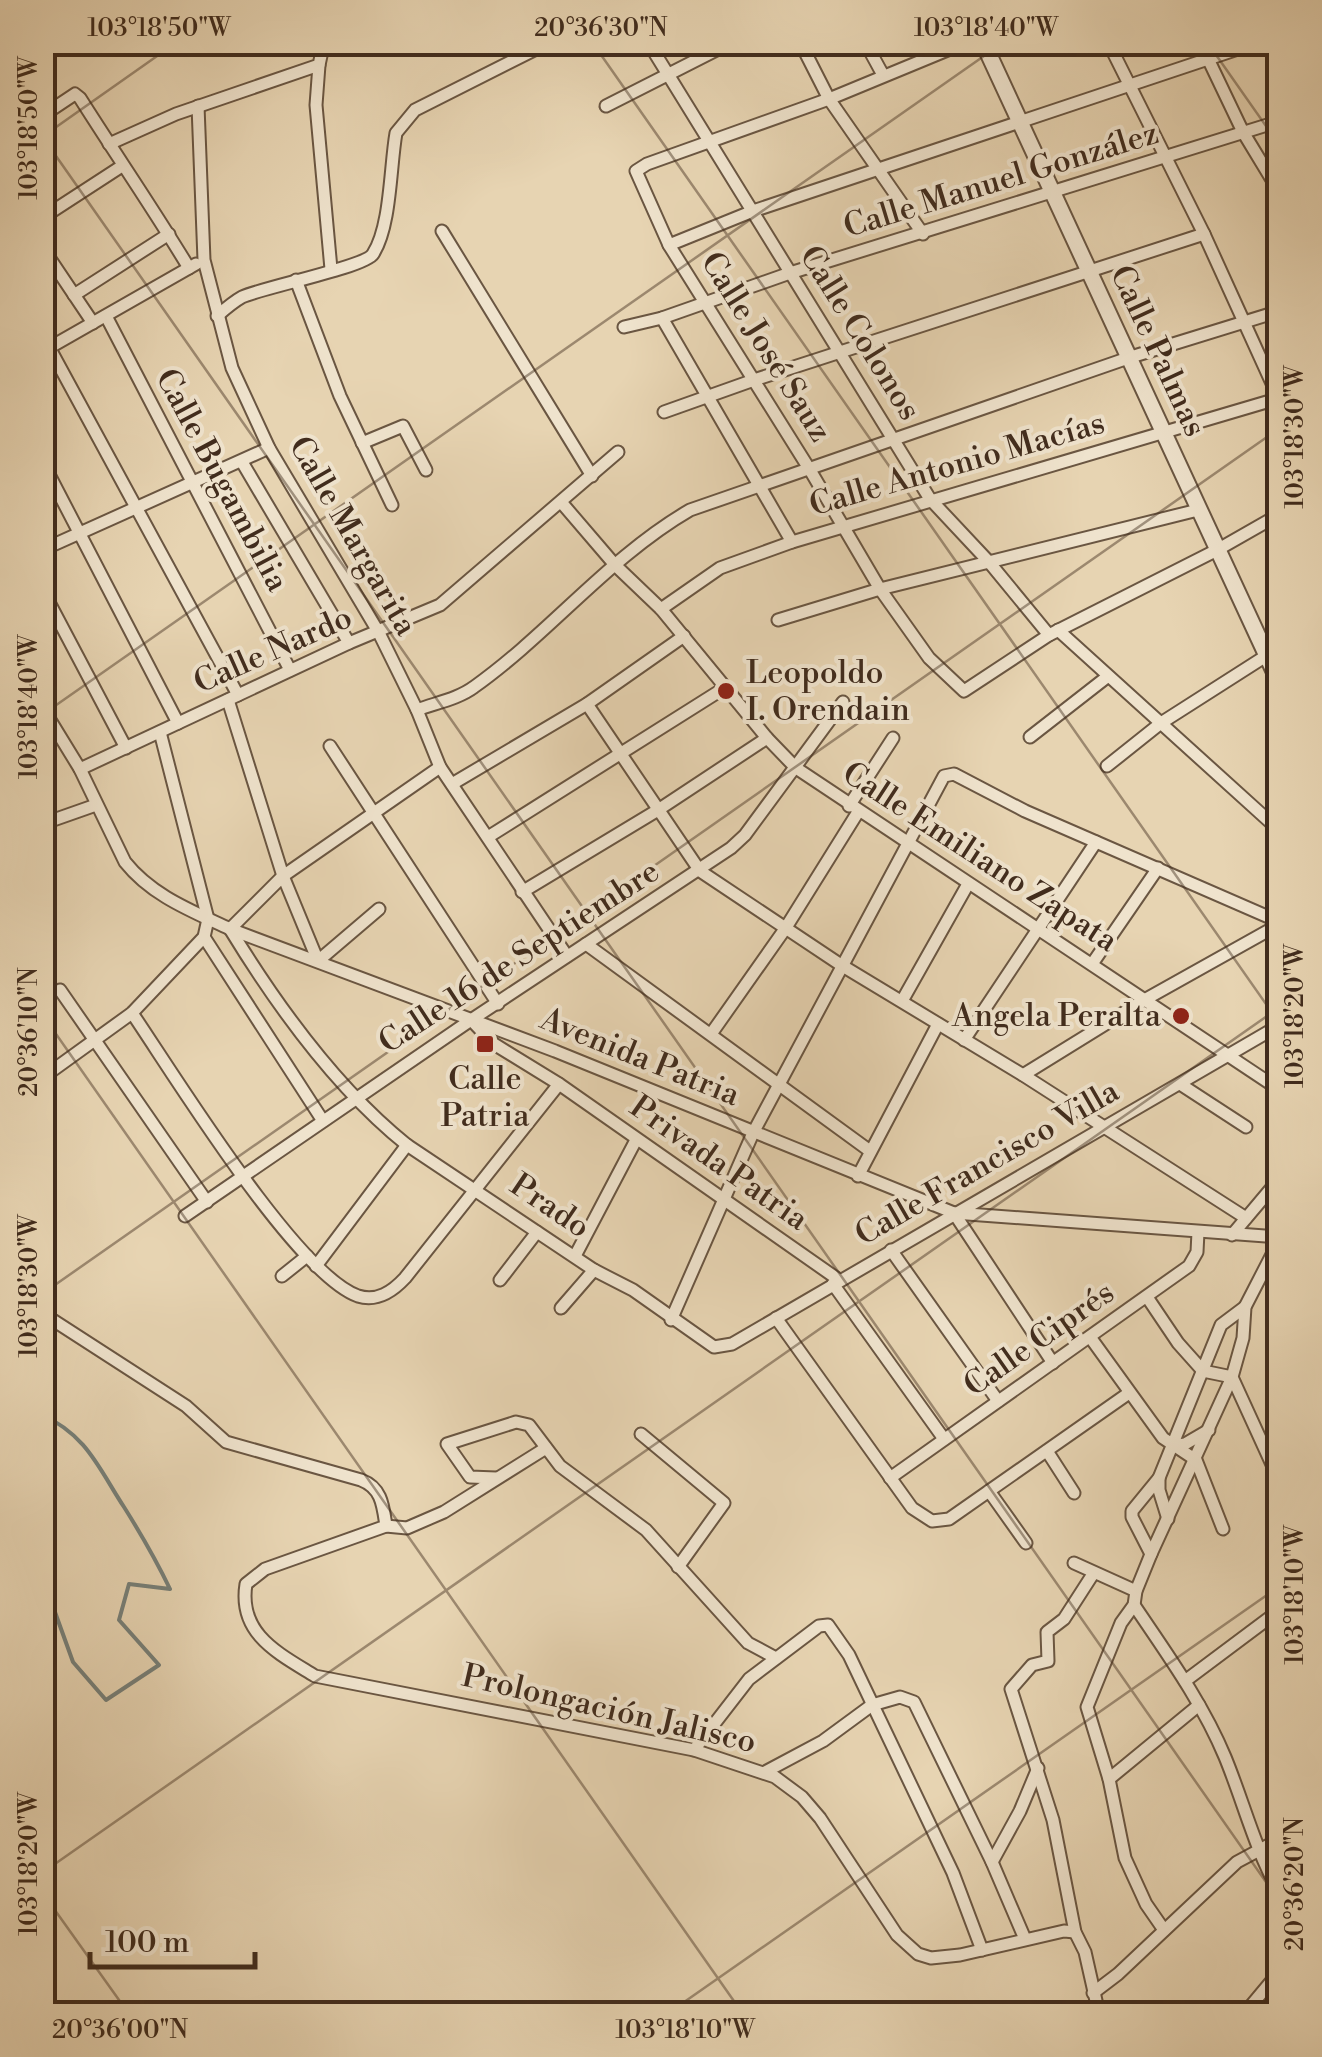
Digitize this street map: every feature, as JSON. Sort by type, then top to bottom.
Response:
[{"type":"street","points":[[324,42],[316,105],[331,270]]},
{"type":"street","points":[[218,316],[242,297],[359,264],[373,254],[384,223],[396,134],[402,123],[415,110],[550,42]]},
{"type":"street","name":"Calle Colonos","points":[[648,42],[930,499],[1053,632],[1280,831]]},
{"type":"street","points":[[606,106],[732,42]]},
{"type":"street","points":[[800,42],[829,99],[924,234]]},
{"type":"street","points":[[866,42],[883,75]]},
{"type":"street","points":[[709,142],[829,99],[967,42]]},
{"type":"street","name":"Calle Palmas","points":[[983,42],[1166,432],[1217,550],[1273,651],[1280,684]]},
{"type":"street","points":[[1108,42],[1204,234],[1279,399]]},
{"type":"street","points":[[1200,42],[1243,132],[1280,194]]},
{"type":"street","points":[[669,245],[753,211],[1259,42]]},
{"type":"street","points":[[109,144],[198,106],[319,66]]},
{"type":"street","points":[[42,116],[76,94],[189,268]]},
{"type":"street","name":"Calle Margarita","points":[[198,106],[204,260],[232,368],[269,448],[379,632],[440,768],[567,956]]},
{"type":"street","name":"Calle Manuel González","points":[[624,328],[1280,121]]},
{"type":"street","name":"Calle José Sauz","points":[[709,142],[647,164],[636,172],[669,245],[880,590],[928,658],[964,691],[1053,632]]},
{"type":"street","points":[[42,218],[122,166]]},
{"type":"street","points":[[442,230],[592,476]]},
{"type":"street","points":[[74,295],[168,234]]},
{"type":"street","points":[[664,412],[1204,234]]},
{"type":"street","points":[[42,247],[93,323]]},
{"type":"street","points":[[204,260],[46,349],[136,508],[233,697],[283,876],[318,961],[379,909]]},
{"type":"street","points":[[296,280],[340,396],[392,505]]},
{"type":"street","points":[[416,710],[474,687],[615,565],[690,510],[1131,358],[1280,311]]},
{"type":"street","name":"Calle Bugambilia","points":[[106,316],[290,670]]},
{"type":"street","points":[[662,318],[792,542]]},
{"type":"street","name":"Calle Antonio Macías","points":[[661,609],[720,568],[792,542],[1279,399]]},
{"type":"street","points":[[362,443],[403,426],[426,470]]},
{"type":"street","points":[[42,550],[269,448]]},
{"type":"street","name":"Calle Nardo","points":[[80,769],[349,643],[440,605],[618,452]]},
{"type":"street","points":[[42,461],[178,723]]},
{"type":"street","points":[[242,462],[349,643]]},
{"type":"street","name":"Calle Emiliano Zapata","points":[[560,502],[615,565],[661,609],[796,768],[1280,1090]]},
{"type":"street","points":[[778,620],[880,590],[1198,510]]},
{"type":"street","points":[[1053,632],[1280,514]]},
{"type":"street","points":[[42,589],[126,748]]},
{"type":"street","points":[[452,784],[587,704],[684,636]]},
{"type":"street","points":[[1107,766],[1160,723],[1273,651]]},
{"type":"street","points":[[1030,737],[1107,677]]},
{"type":"street","points":[[488,837],[726,687]]},
{"type":"street","name":"Calle 16 de Septiembre","points":[[185,1216],[567,956],[700,871],[746,835],[843,702]]},
{"type":"street","points":[[587,704],[700,871],[842,966],[1023,1075],[1246,1218]]},
{"type":"street","name":"Avenida Patria","points":[[44,713],[80,769],[126,862],[138,878],[230,930],[472,1020],[954,1214],[1280,1238]]},
{"type":"street","points":[[42,1078],[132,1012],[204,938],[208,919],[160,732]]},
{"type":"street","points":[[522,892],[767,738]]},
{"type":"street","points":[[711,1034],[784,928],[893,738]]},
{"type":"street","points":[[330,746],[498,1004]]},
{"type":"street","points":[[230,930],[283,876],[440,768]]},
{"type":"street","points":[[670,1320],[753,1133],[906,843],[948,773],[1280,923]]},
{"type":"street","points":[[42,824],[96,805]]},
{"type":"street","points":[[964,1040],[1096,842]]},
{"type":"street","points":[[1092,964],[1158,868]]},
{"type":"street","points":[[902,1001],[968,884]]},
{"type":"street","points":[[1023,1075],[1146,998],[1280,923]]},
{"type":"street","name":"Prado","points":[[230,930],[257,973],[355,1099],[407,1144],[594,1270],[633,1290],[670,1320],[707,1344],[721,1348]]},
{"type":"street","points":[[204,938],[322,1122]]},
{"type":"street","points":[[586,944],[870,1152]]},
{"type":"street","points":[[60,990],[207,1202]]},
{"type":"street","points":[[132,1012],[244,1178],[312,1261],[341,1287],[371,1298],[396,1288],[559,1084]]},
{"type":"street","name":"Privada Patria","points":[[472,1020],[494,1044],[559,1084],[836,1282],[944,1440]]},
{"type":"street","points":[[858,1176],[938,1024]]},
{"type":"street","name":"Calle Francisco Villa","points":[[721,1348],[1280,1025]]},
{"type":"street","points":[[1180,1084],[1246,1127]]},
{"type":"street","points":[[575,1256],[636,1140]]},
{"type":"street","points":[[282,1276],[312,1261],[407,1144]]},
{"type":"street","points":[[1232,1234],[1280,1178]]},
{"type":"street","points":[[954,1214],[1053,1362]]},
{"type":"street","points":[[500,1280],[537,1232]]},
{"type":"street","name":"Calle Ciprés","points":[[890,1478],[1194,1261],[1198,1232]]},
{"type":"street","points":[[1164,1930],[1146,1904],[1125,1858],[1110,1779],[1088,1708],[1120,1623],[1134,1604],[1151,1554],[1232,1376],[1244,1338],[1245,1307],[1280,1238]]},
{"type":"street","points":[[891,1250],[998,1401]]},
{"type":"street","points":[[561,1308],[594,1270]]},
{"type":"street","points":[[1147,1297],[1203,1372],[1232,1376]]},
{"type":"street","points":[[1151,1554],[1132,1511],[1159,1478],[1221,1325],[1245,1307]]},
{"type":"street","points":[[42,1313],[186,1406],[226,1442],[372,1484],[383,1503],[386,1526],[407,1528],[444,1512],[546,1448]]},
{"type":"street","points":[[776,1318],[912,1508],[932,1521],[949,1520],[1130,1393]]},
{"type":"street","points":[[1090,1336],[1172,1446],[1196,1460],[1223,1529]]},
{"type":"street","points":[[1232,1376],[1277,1477]]},
{"type":"street","points":[[496,1478],[470,1476],[447,1444],[516,1422],[529,1426],[571,1475],[646,1530],[748,1643],[776,1658]]},
{"type":"street","points":[[1172,1446],[1185,1444],[1209,1430]]},
{"type":"street","points":[[641,1434],[724,1503],[678,1567]]},
{"type":"street","points":[[1046,1450],[1074,1493]]},
{"type":"street","points":[[1159,1478],[1168,1519]]},
{"type":"street","points":[[989,1491],[1026,1543]]},
{"type":"street","name":"Prolongación Jalisco","points":[[386,1526],[265,1569],[246,1584],[244,1613],[250,1625],[286,1658],[316,1676],[694,1750],[765,1772],[787,1784],[820,1818],[906,1946],[918,1954],[931,1958],[1075,1932]]},
{"type":"street","points":[[1074,1563],[1136,1591]]},
{"type":"street","points":[[1092,1574],[1064,1619],[1047,1632],[1048,1661],[1032,1665],[1011,1688],[1053,1820],[1075,1932],[1082,1942],[1098,2014]]},
{"type":"street","points":[[1134,1604],[1200,1705],[1224,1755],[1258,1850],[1280,1894]]},
{"type":"street","points":[[1185,1681],[1277,1616]]},
{"type":"street","points":[[694,1750],[759,1670],[826,1624],[848,1654],[953,1873],[982,1950]]},
{"type":"street","points":[[748,1643],[759,1670]]},
{"type":"street","points":[[765,1772],[822,1741],[872,1704],[900,1697],[914,1702],[1026,1939]]},
{"type":"street","points":[[1110,1779],[1200,1705]]},
{"type":"street","points":[[992,1862],[1038,1768]]},
{"type":"street","points":[[1093,1993],[1237,1862],[1280,1839]]},
{"type":"street","points":[[1244,2014],[1280,1972]]},
{"type":"waterway","points":[[42,1415],[70,1432],[90,1454],[170,1589],[129,1584],[119,1620],[159,1665],[106,1700],[73,1662],[47,1590],[42,1587]]},
{"type":"place","name":"Leopoldo I. Orendain","points":[[726,691]]},
{"type":"place","name":"Angela Peralta","points":[[1181,1016]]},
{"type":"place","name":"Calle Patria","points":[[485,1044]]}]
